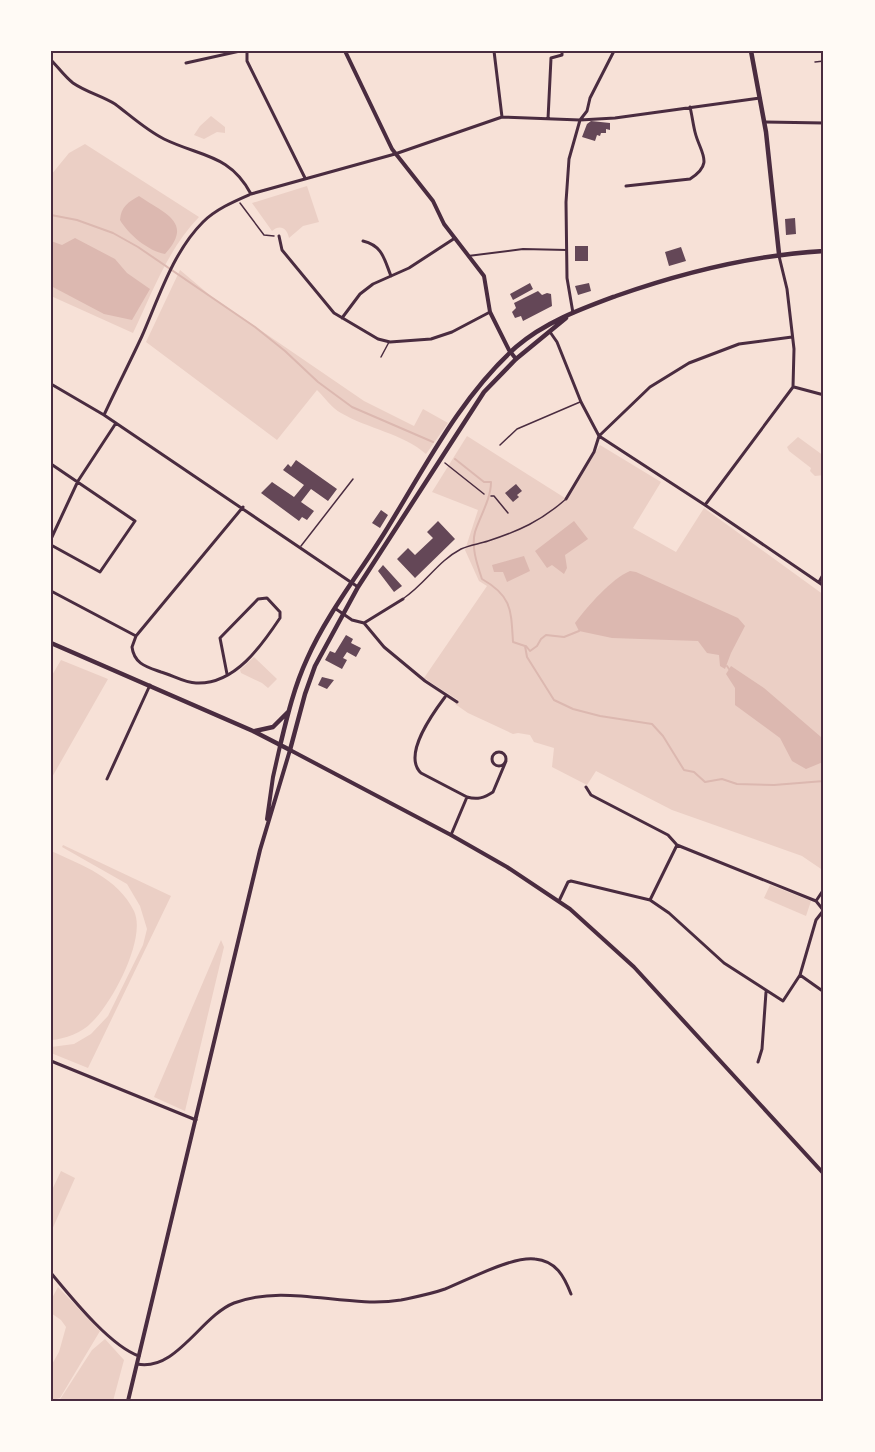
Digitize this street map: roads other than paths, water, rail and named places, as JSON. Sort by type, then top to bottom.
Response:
[{"type":"main road","points":[[345,51],[395,154],[433,201],[444,224],[484,276],[490,312],[516,359]]},
{"type":"main road","points":[[751,51],[765,122],[779,254]]},
{"type":"main road","points":[[265,832],[280,746],[306,661],[317,639],[456,419],[490,374],[511,353],[545,326],[625,293],[697,270],[779,254],[824,251]]},
{"type":"main road","points":[[128,1401],[265,832],[315,666],[358,587],[475,406],[496,378],[516,359],[573,313]]},
{"type":"main road","points":[[51,643],[150,685],[290,750],[452,835],[559,901],[630,963],[824,1174]]},
{"type":"main road","points":[[253,732],[273,728],[289,711]]},
{"type":"street","points":[[186,63],[240,51]]},
{"type":"street","points":[[247,51],[247,61],[304,178]]},
{"type":"street","points":[[494,51],[502,117]]},
{"type":"street","points":[[549,118],[551,58],[562,55],[562,51]]},
{"type":"street","points":[[573,313],[567,278],[566,202],[569,159],[580,120],[587,111],[590,98],[614,51]]},
{"type":"street","points":[[51,60],[72,82],[114,104],[164,139],[231,167],[243,179],[251,194]]},
{"type":"street","points":[[104,415],[168,276],[190,238],[204,221],[238,200],[304,178],[395,154],[502,117],[580,120],[615,118],[760,98]]},
{"type":"street","points":[[626,186],[690,179],[698,174],[705,157],[695,134],[690,107]]},
{"type":"street","points":[[765,122],[824,123]]},
{"type":"street","points":[[279,236],[282,250],[334,313],[378,339],[390,342],[431,339],[452,333],[490,312]]},
{"type":"street","points":[[342,318],[360,294],[373,284],[418,263],[455,238]]},
{"type":"street","points":[[363,241],[373,244],[382,253],[391,276]]},
{"type":"street","points":[[468,256],[523,249],[567,250]]},
{"type":"street","points":[[705,505],[793,387],[792,337],[787,289],[779,254]]},
{"type":"street","points":[[545,326],[557,342],[581,402],[598,436],[824,586]]},
{"type":"street","points":[[566,499],[594,452],[598,436],[650,387],[689,363],[739,344],[792,337]]},
{"type":"street","points":[[51,384],[104,415],[358,587]]},
{"type":"street","points":[[793,387],[824,395]]},
{"type":"street","points":[[51,539],[78,481],[116,423]]},
{"type":"street","points":[[51,464],[135,521],[100,572],[51,545]]},
{"type":"street","points":[[227,674],[219,638],[258,599],[267,598],[280,612],[280,618],[255,654],[243,665],[227,674],[205,683],[194,683],[145,666],[137,661],[132,647],[136,636],[243,507]]},
{"type":"street","points":[[819,582],[824,573]]},
{"type":"street","points":[[51,591],[136,636]]},
{"type":"street","points":[[364,623],[403,599]]},
{"type":"street","points":[[336,609],[352,620],[364,623],[384,647],[446,697],[457,702]]},
{"type":"street","points":[[106,780],[150,685]]},
{"type":"street","points":[[446,697],[421,735],[414,762],[416,768],[421,773],[474,799],[493,792],[506,761],[504,753],[494,754],[493,761],[496,765],[503,765],[506,761]]},
{"type":"street","points":[[559,901],[568,882],[571,881],[650,900],[669,913],[724,963],[783,1001],[800,975],[816,920],[824,911],[816,901],[677,845],[668,835],[591,795],[586,787]]},
{"type":"street","points":[[452,835],[467,796]]},
{"type":"street","points":[[650,900],[677,845]]},
{"type":"street","points":[[816,901],[824,889]]},
{"type":"street","points":[[800,975],[824,992]]},
{"type":"street","points":[[758,1062],[762,1049],[766,992]]},
{"type":"street","points":[[51,1061],[195,1120]]},
{"type":"street","points":[[137,1364],[148,1366],[170,1355],[191,1338],[211,1317],[233,1304],[247,1300],[304,1296],[352,1302],[401,1300],[442,1290],[514,1261],[534,1258],[551,1264],[562,1273],[571,1294]]},
{"type":"street","points":[[51,1273],[107,1333],[122,1347],[139,1356]]},
{"type":"lane","points":[[815,62],[824,61]]},
{"type":"lane","points":[[381,357],[390,342]]},
{"type":"lane","points":[[500,446],[517,429],[581,402]]},
{"type":"lane","points":[[300,547],[352,479]]},
{"type":"lane","points":[[403,599],[417,590],[441,563],[461,549],[515,532],[543,519],[566,499]]},
{"type":"waterway","points":[[51,215],[77,220],[113,233],[138,247],[255,327],[318,382],[352,407],[433,442]]},
{"type":"waterway","points":[[455,459],[484,482],[491,482],[489,495],[474,538],[478,567],[482,579],[492,585],[504,598],[512,621],[513,642],[525,646],[527,657],[554,700],[573,709],[600,716],[652,724],[663,736],[684,770],[694,772],[705,782],[722,779],[737,784],[774,785],[824,781]]},
{"type":"waterway","points":[[526,646],[530,651],[546,635],[564,637],[579,631]]}]
